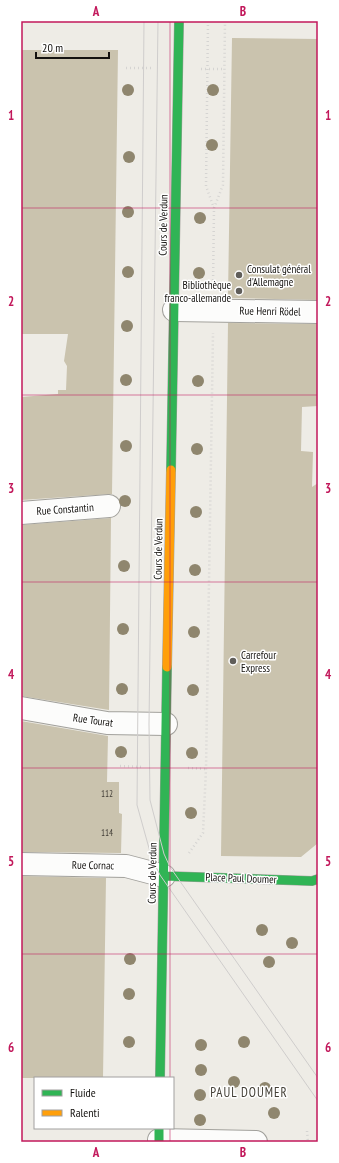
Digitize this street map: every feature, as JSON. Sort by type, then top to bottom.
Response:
[{"type":"main road","name":"Cours de Verdun","points":[[160,1077],[179,21]]},
{"type":"main road","name":"Place Paul Doumer","points":[[164,876],[312,881],[318,879]]},
{"type":"street","name":"Rue Henri Rödel","points":[[174,310],[318,312]]},
{"type":"street","name":"Rue Constantin","points":[[21,513],[109,506]]},
{"type":"street","name":"Rue Tourat","points":[[21,708],[107,723],[166,724]]},
{"type":"street","name":"Rue Cornac","points":[[21,864],[126,866],[164,876]]},
{"type":"street","points":[[159,1137],[256,1142]]},
{"type":"path","points":[[203,833],[206,761],[214,208],[206,186],[208,21]]},
{"type":"path","points":[[214,208],[223,185],[225,21]]},
{"type":"path","points":[[307,1131],[308,1142]]},
{"type":"building","points":[[232,38],[318,39],[318,300],[228,297]]},
{"type":"building","points":[[21,50],[118,50],[112,494],[21,500],[21,397],[58,394],[58,390],[66,390],[67,366],[64,361],[68,334],[21,334]]},
{"type":"building","points":[[228,323],[318,324],[318,406],[302,407],[301,451],[313,452],[312,487],[318,483],[318,843],[301,857],[221,856]]},
{"type":"building","points":[[111,518],[109,710],[21,696],[21,525]]},
{"type":"building","points":[[21,721],[108,736],[107,782],[119,782],[119,813],[122,814],[121,853],[21,852]]},
{"type":"building","points":[[21,876],[106,878],[103,1077],[21,1078]]},
{"type":"tram line","points":[[144,21],[137,805],[152,859],[160,875],[318,1101]]},
{"type":"tram line","points":[[158,21],[149,724],[150,800],[164,854],[170,867],[318,1078]]},
{"type":"traffic: fast","points":[[171,470],[179,21]]},
{"type":"traffic: fast","points":[[160,1077],[167,667]]},
{"type":"traffic: fast","points":[[164,876],[312,881],[318,879]]},
{"type":"traffic: fast","points":[[159,1129],[159,1142]]},
{"type":"traffic: slow","points":[[167,667],[171,470]]},
{"type":"place","name":"Consulat général d'Allemagne","points":[[239,275]]},
{"type":"place","name":"Bibliothèque franco-allemande","points":[[239,291]]},
{"type":"place","name":"Carrefour Express","points":[[233,661]]},
{"type":"district","name":"PAUL DOUMER","points":[[249,1092]]}]
